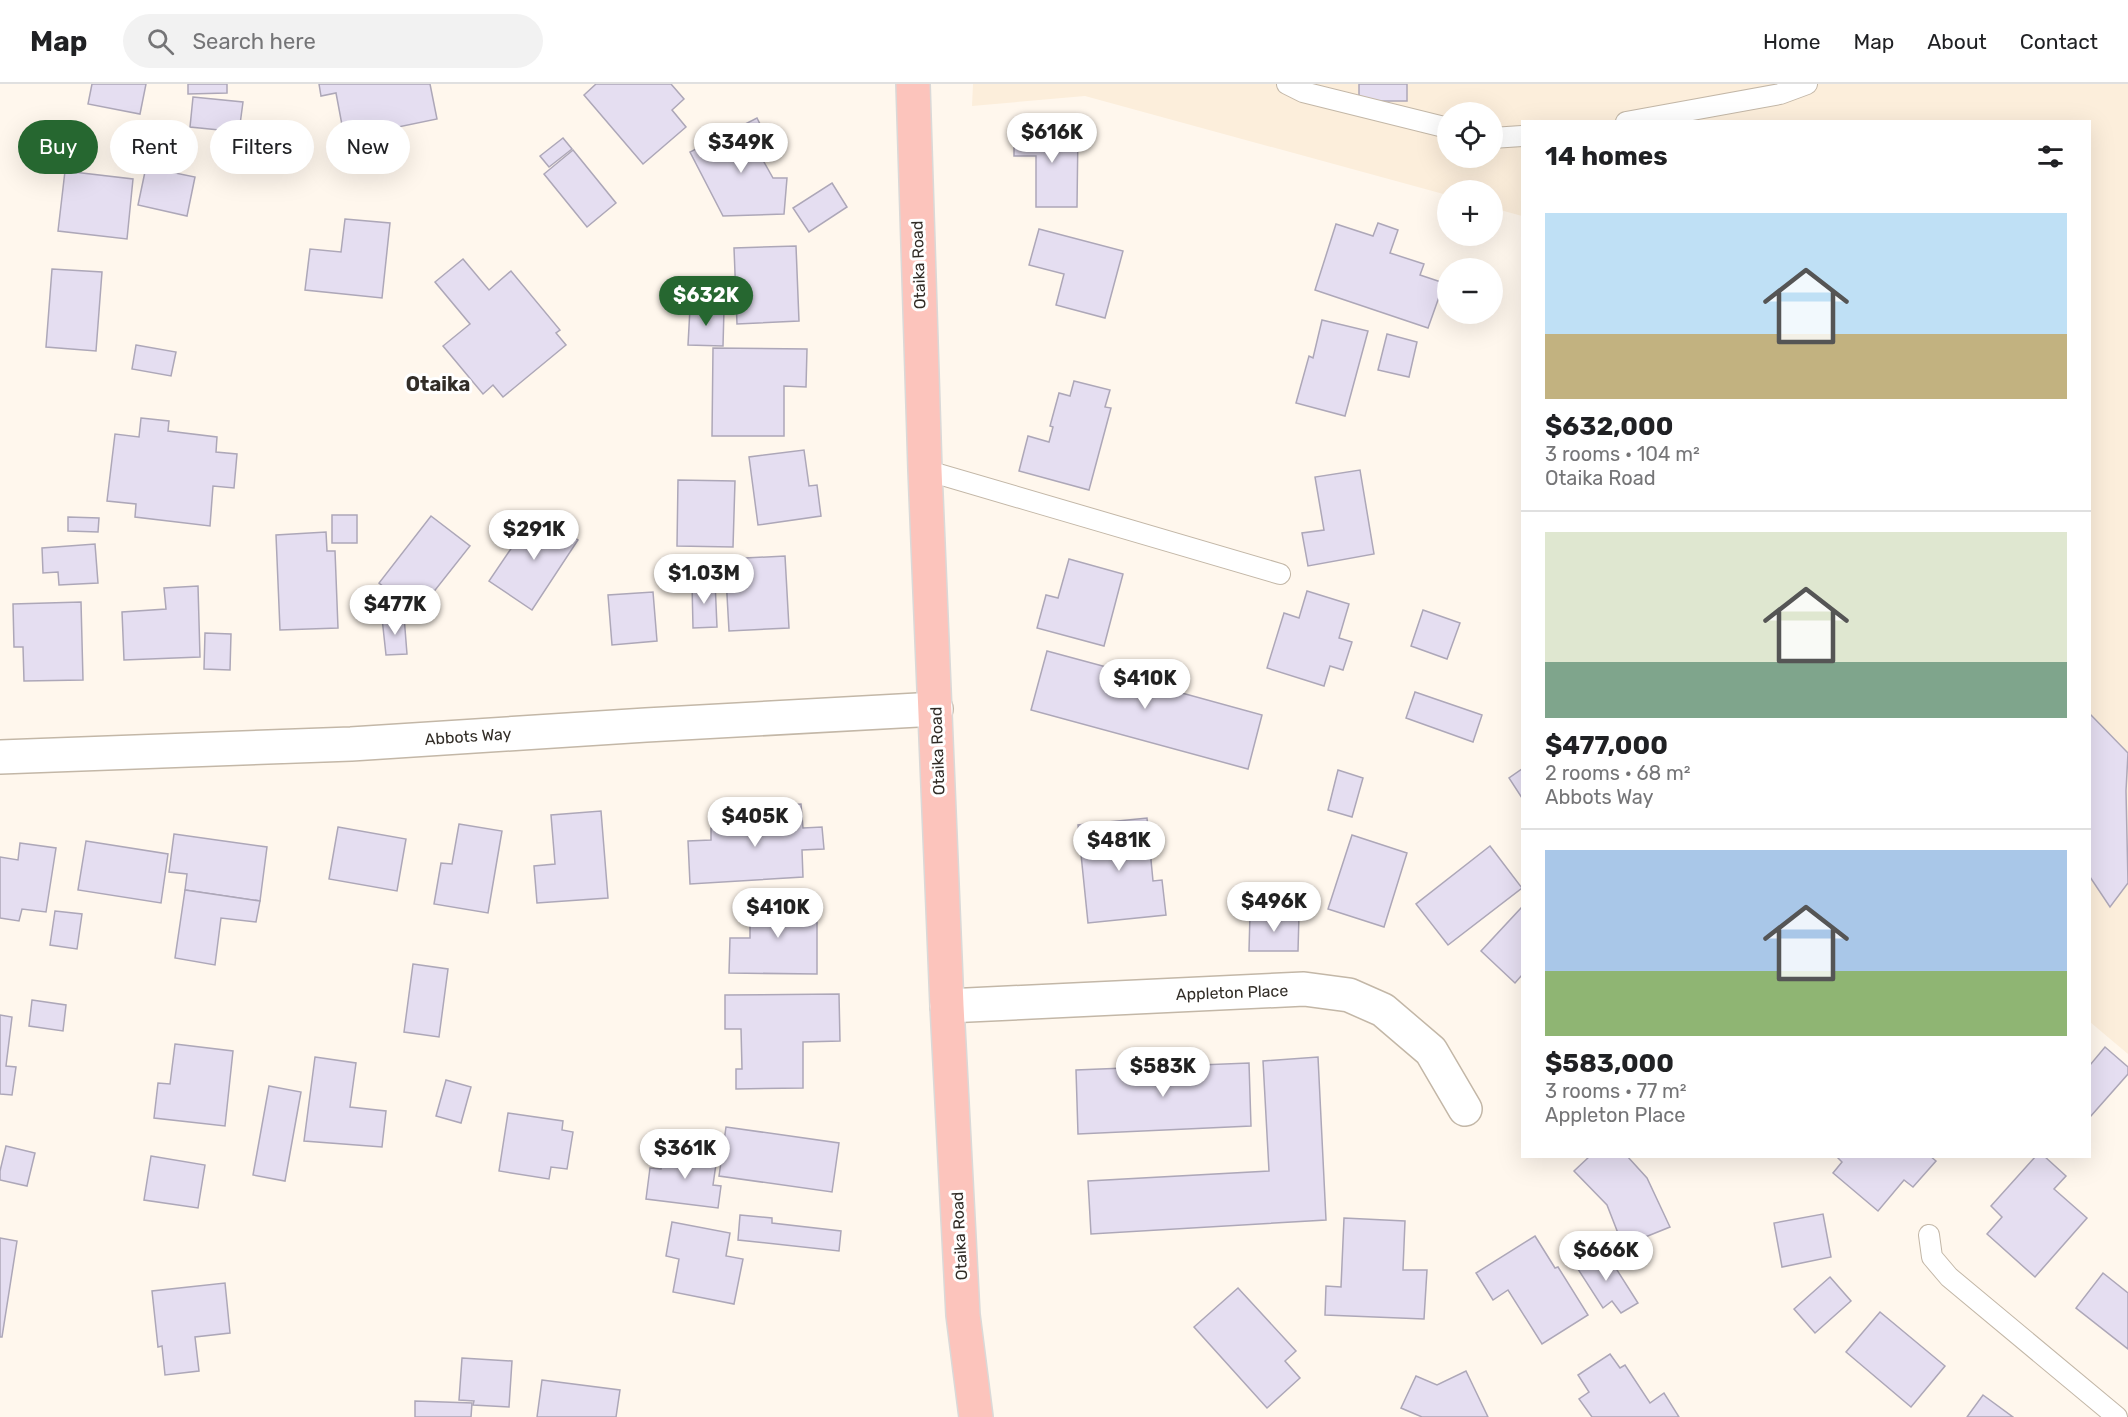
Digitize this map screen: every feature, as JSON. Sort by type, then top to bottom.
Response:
[{"type":"highway","name":"Otaika Road","points":[[913,84],[925,470],[947,1006],[963,1315],[976,1417]]},
{"type":"street","name":"Abbots Way","points":[[0,756],[351,744],[646,724],[936,710]]},
{"type":"street","name":"Appleton Place","points":[[947,1006],[1304,989],[1349,995],[1383,1010],[1431,1051],[1465,1109]]},
{"type":"lane","points":[[1287,84],[1303,92],[1437,125]]},
{"type":"lane","points":[[1637,120],[1780,94],[1807,84]]},
{"type":"lane","points":[[1503,137],[1521,136]]},
{"type":"lane","points":[[925,470],[1280,574]]},
{"type":"lane","points":[[1929,1235],[1932,1257],[1949,1277],[2117,1417]]},
{"type":"shaded area","points":[[973,84],[2128,84],[2128,1054],[2091,1023],[2091,120],[1521,120],[1521,216],[1503,211],[1503,180],[1437,180],[1437,192],[1085,96],[972,106]]},
{"type":"building","points":[[92,84],[146,84],[140,114],[88,104]]},
{"type":"building","points":[[188,84],[227,84],[227,93],[188,94]]},
{"type":"building","points":[[319,84],[430,84],[437,119],[410,125],[410,120],[341,120],[336,93],[321,96]]},
{"type":"building","points":[[596,84],[671,84],[684,99],[672,110],[686,127],[643,164],[584,95]]},
{"type":"building","points":[[1359,84],[1407,84],[1407,101],[1359,101]]},
{"type":"building","points":[[193,97],[243,102],[241,120],[210,120],[210,129],[198,128],[198,120],[191,120]]},
{"type":"building","points":[[757,118],[768,140],[755,146],[773,178],[787,178],[784,214],[723,216],[690,152]]},
{"type":"building","points":[[1014,129],[1078,129],[1077,207],[1036,207],[1036,156],[1014,156]]},
{"type":"building","points":[[563,138],[572,149],[549,167],[540,156]]},
{"type":"building","points":[[573,150],[616,203],[587,227],[544,174]]},
{"type":"building","points":[[65,174],[90,174],[133,179],[127,239],[58,231]]},
{"type":"building","points":[[145,174],[180,174],[195,177],[187,216],[138,205]]},
{"type":"building","points":[[832,183],[847,207],[809,232],[793,208]]},
{"type":"building","points":[[345,219],[390,223],[382,298],[305,290],[310,249],[341,252]]},
{"type":"building","points":[[1378,223],[1398,230],[1390,253],[1424,264],[1420,275],[1437,281],[1437,303],[1428,328],[1315,290],[1336,224],[1373,236]]},
{"type":"building","points":[[1039,229],[1123,251],[1105,318],[1056,305],[1064,274],[1029,265]]},
{"type":"building","points":[[796,246],[799,321],[737,324],[734,248]]},
{"type":"building","points":[[463,259],[489,290],[511,271],[560,330],[556,333],[566,345],[503,397],[493,385],[483,394],[443,346],[470,324],[435,282]]},
{"type":"building","points":[[52,269],[102,272],[96,351],[46,347]]},
{"type":"building","points":[[690,308],[724,309],[723,346],[688,345]]},
{"type":"building","points":[[1322,320],[1368,331],[1345,416],[1296,403],[1309,356],[1313,358]]},
{"type":"building","points":[[1387,334],[1417,342],[1409,377],[1378,370]]},
{"type":"building","points":[[136,345],[176,352],[171,376],[132,369]]},
{"type":"building","points":[[713,348],[807,349],[806,387],[784,386],[784,436],[712,436]]},
{"type":"building","points":[[1074,381],[1110,390],[1105,407],[1111,408],[1089,490],[1019,471],[1028,436],[1049,442],[1053,427],[1050,426],[1059,393],[1070,396]]},
{"type":"building","points":[[141,418],[169,421],[168,431],[217,437],[216,452],[237,454],[234,488],[213,486],[210,526],[135,517],[136,504],[107,501],[115,434],[139,437]]},
{"type":"building","points":[[804,450],[809,486],[817,485],[821,516],[758,525],[749,457]]},
{"type":"building","points":[[1360,470],[1374,554],[1308,566],[1302,533],[1324,530],[1315,477]]},
{"type":"building","points":[[678,480],[735,481],[733,547],[677,546]]},
{"type":"building","points":[[536,512],[578,540],[532,610],[489,581]]},
{"type":"building","points":[[332,515],[357,515],[357,543],[332,543]]},
{"type":"building","points":[[431,516],[470,546],[417,613],[379,583]]},
{"type":"building","points":[[68,517],[99,518],[98,532],[68,531]]},
{"type":"building","points":[[326,532],[327,551],[335,551],[338,628],[280,630],[276,535]]},
{"type":"building","points":[[95,544],[98,583],[59,585],[58,572],[43,573],[42,548]]},
{"type":"building","points":[[785,556],[789,628],[729,631],[725,559]]},
{"type":"building","points":[[1069,559],[1123,574],[1104,646],[1037,628],[1046,595],[1058,598]]},
{"type":"building","points":[[715,581],[717,627],[693,628],[692,583]]},
{"type":"building","points":[[198,586],[200,657],[124,660],[122,612],[166,609],[164,588]]},
{"type":"building","points":[[1307,591],[1349,604],[1339,638],[1352,642],[1343,670],[1330,666],[1324,686],[1267,668],[1284,613],[1299,618]]},
{"type":"building","points":[[653,592],[657,641],[612,645],[608,595]]},
{"type":"building","points":[[81,602],[83,680],[24,681],[23,647],[14,647],[13,604]]},
{"type":"building","points":[[1423,610],[1460,623],[1447,659],[1411,646]]},
{"type":"building","points":[[404,616],[407,654],[386,655],[382,618]]},
{"type":"building","points":[[205,633],[231,634],[230,670],[204,669]]},
{"type":"building","points":[[1047,651],[1162,682],[1160,687],[1262,715],[1248,769],[1031,710]]},
{"type":"building","points":[[1415,692],[1482,715],[1473,742],[1406,718]]},
{"type":"building","points":[[2091,715],[2128,753],[2126,791],[2128,883],[2110,907],[2091,878]]},
{"type":"building","points":[[1338,770],[1363,778],[1352,817],[1328,810]]},
{"type":"building","points":[[1521,770],[1521,796],[1509,778]]},
{"type":"building","points":[[801,804],[803,828],[822,827],[824,849],[802,850],[803,877],[690,884],[688,841],[711,840],[711,828],[748,826],[747,807]]},
{"type":"building","points":[[601,811],[608,898],[537,903],[534,866],[555,864],[551,815]]},
{"type":"building","points":[[1147,818],[1153,881],[1162,880],[1166,915],[1088,923],[1078,825]]},
{"type":"building","points":[[459,824],[502,831],[488,913],[434,904],[441,863],[452,864]]},
{"type":"building","points":[[338,827],[406,839],[397,891],[329,879]]},
{"type":"building","points":[[174,834],[267,847],[260,901],[185,890],[187,874],[169,872]]},
{"type":"building","points":[[1352,835],[1407,853],[1384,927],[1328,909]]},
{"type":"building","points":[[86,841],[168,854],[161,903],[78,890]]},
{"type":"building","points":[[20,843],[56,848],[46,912],[22,909],[19,921],[0,918],[0,857],[18,860]]},
{"type":"building","points":[[1490,846],[1521,887],[1448,945],[1416,904]]},
{"type":"building","points":[[185,890],[260,901],[256,922],[221,918],[215,965],[175,958]]},
{"type":"building","points":[[750,898],[813,898],[813,919],[817,919],[817,974],[729,973],[730,938],[750,938]]},
{"type":"building","points":[[1521,908],[1521,976],[1515,983],[1481,951]]},
{"type":"building","points":[[55,911],[82,914],[77,949],[50,945]]},
{"type":"building","points":[[1250,914],[1299,915],[1298,951],[1249,951]]},
{"type":"building","points":[[413,964],[448,969],[439,1037],[404,1032]]},
{"type":"building","points":[[839,994],[840,1041],[803,1042],[803,1088],[736,1089],[736,1069],[742,1069],[741,1029],[725,1029],[725,995]]},
{"type":"building","points":[[32,1000],[66,1005],[63,1031],[29,1026]]},
{"type":"building","points":[[0,1015],[12,1017],[6,1066],[16,1067],[12,1095],[0,1094]]},
{"type":"building","points":[[175,1044],[233,1051],[225,1126],[154,1118],[158,1083],[170,1084]]},
{"type":"building","points":[[2105,1047],[2128,1067],[2128,1074],[2091,1116],[2091,1064]]},
{"type":"building","points":[[315,1057],[356,1063],[350,1107],[386,1111],[382,1147],[304,1141]]},
{"type":"building","points":[[1318,1057],[1326,1220],[1091,1234],[1088,1181],[1269,1171],[1263,1061]]},
{"type":"building","points":[[1249,1063],[1251,1126],[1078,1134],[1076,1070]]},
{"type":"building","points":[[446,1080],[471,1087],[461,1123],[436,1116]]},
{"type":"building","points":[[269,1086],[301,1092],[285,1181],[253,1175]]},
{"type":"building","points":[[508,1113],[563,1121],[562,1130],[573,1132],[567,1169],[551,1167],[549,1179],[499,1171]]},
{"type":"building","points":[[726,1127],[839,1143],[832,1192],[719,1176]]},
{"type":"building","points":[[6,1146],[35,1153],[27,1186],[0,1180]]},
{"type":"building","points":[[664,1150],[717,1157],[713,1185],[721,1186],[718,1208],[646,1199],[650,1168],[661,1169]]},
{"type":"building","points":[[151,1156],[205,1165],[198,1208],[144,1200]]},
{"type":"building","points":[[1588,1158],[1629,1158],[1647,1178],[1670,1227],[1623,1246],[1607,1205],[1574,1171]]},
{"type":"building","points":[[1838,1158],[1932,1158],[1936,1161],[1913,1187],[1904,1180],[1878,1211],[1833,1173],[1842,1162]]},
{"type":"building","points":[[2034,1158],[2046,1158],[2066,1176],[2054,1189],[2087,1218],[2035,1277],[1987,1234],[2002,1217],[1991,1206]]},
{"type":"building","points":[[1823,1214],[1831,1257],[1782,1267],[1774,1223]]},
{"type":"building","points":[[740,1215],[772,1218],[772,1223],[841,1231],[839,1251],[738,1240]]},
{"type":"building","points":[[1344,1218],[1405,1221],[1403,1270],[1427,1270],[1424,1319],[1325,1315],[1326,1286],[1341,1287]]},
{"type":"building","points":[[672,1222],[730,1233],[726,1256],[743,1259],[734,1304],[673,1292],[679,1259],[666,1256]]},
{"type":"building","points":[[1535,1236],[1555,1268],[1558,1267],[1588,1315],[1542,1344],[1508,1290],[1493,1300],[1476,1273]]},
{"type":"building","points":[[0,1238],[17,1241],[2,1337],[0,1337]]},
{"type":"building","points":[[1603,1248],[1638,1303],[1621,1313],[1612,1301],[1603,1308],[1576,1266]]},
{"type":"building","points":[[2103,1273],[2128,1293],[2128,1349],[2076,1308]]},
{"type":"building","points":[[1830,1277],[1851,1301],[1815,1333],[1794,1309]]},
{"type":"building","points":[[225,1283],[230,1333],[195,1337],[199,1371],[165,1375],[162,1346],[158,1347],[152,1291]]},
{"type":"building","points":[[1238,1288],[1296,1351],[1285,1361],[1300,1378],[1267,1408],[1194,1327]]},
{"type":"building","points":[[1880,1312],[1945,1366],[1911,1407],[1846,1352]]},
{"type":"building","points":[[1610,1354],[1620,1368],[1625,1365],[1650,1403],[1664,1393],[1679,1417],[1592,1417],[1579,1399],[1589,1392],[1578,1375]]},
{"type":"building","points":[[462,1358],[512,1361],[509,1407],[473,1405],[474,1401],[459,1400]]},
{"type":"building","points":[[1466,1371],[1488,1417],[1422,1417],[1401,1408],[1416,1376],[1437,1385]]},
{"type":"building","points":[[542,1380],[620,1390],[616,1417],[537,1417]]},
{"type":"building","points":[[1983,1395],[2013,1417],[1967,1417]]},
{"type":"building","points":[[415,1401],[472,1403],[471,1417],[415,1417]]},
{"type":"district","name":"Otaika","points":[[438,384]]}]
